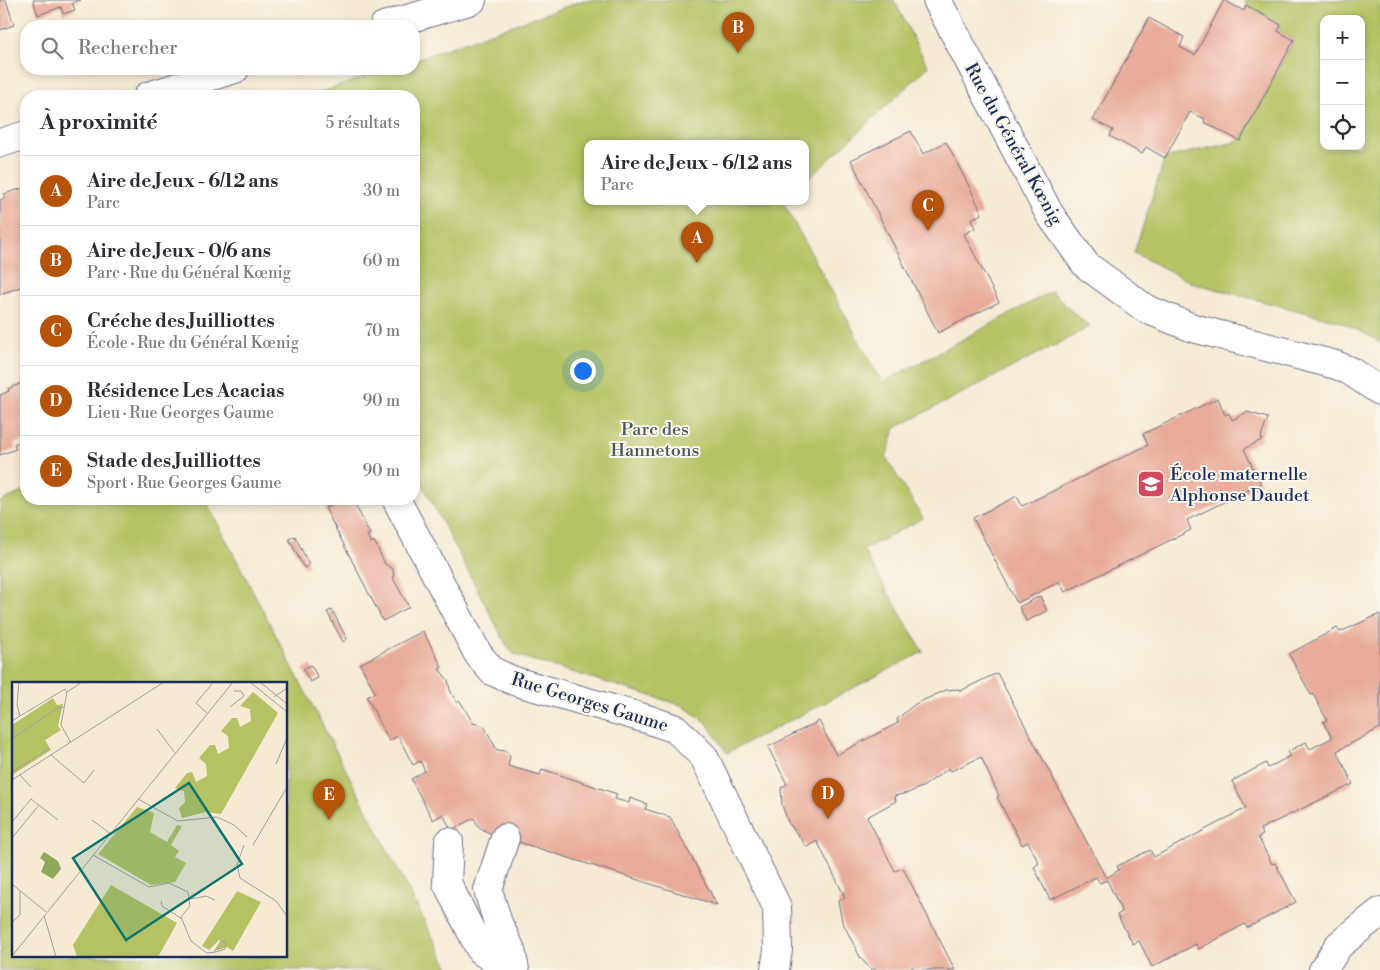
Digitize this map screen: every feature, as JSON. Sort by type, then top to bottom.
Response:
[{"type":"street","name":"Rue du Général Kœnig","points":[[937,0],[1048,213],[1086,265],[1146,309],[1194,328],[1336,365],[1350,371],[1380,390]]},
{"type":"street","points":[[403,20],[455,3]]},
{"type":"street","points":[[186,90],[221,75]]},
{"type":"street","points":[[0,143],[20,137]]},
{"type":"street","name":"Rue Georges Gaume","points":[[399,505],[478,654],[492,671],[514,681],[676,729],[704,757],[777,907],[778,950],[775,970]]},
{"type":"street","points":[[505,838],[488,890],[498,923],[511,950],[515,970]]},
{"type":"street","points":[[448,842],[446,882],[481,951],[510,970]]},
{"type":"street","points":[[1323,970],[1339,945],[1380,912]]},
{"type":"green space","name":"Parc des Hannetons","points":[[584,0],[894,0],[928,67],[809,178],[809,140],[584,140],[584,205],[785,205],[882,383],[1052,291],[1090,327],[895,428],[886,458],[923,518],[863,550],[923,652],[727,753],[706,722],[681,705],[525,658],[514,654],[507,646],[420,479],[420,90],[327,90],[371,75],[420,75],[420,58]]},
{"type":"green space","points":[[1245,0],[1380,0],[1380,343],[1372,337],[1338,321],[1193,283],[1134,253],[1165,158],[1240,141],[1294,40],[1278,31],[1281,24],[1246,5]]},
{"type":"green space","points":[[20,493],[20,505],[208,505],[450,970],[0,970],[0,502]]},
{"type":"building","points":[[0,0],[6,0],[14,25],[0,30]]},
{"type":"building","points":[[33,0],[81,0],[72,3],[75,10],[63,14],[61,7],[38,15]]},
{"type":"building","points":[[1224,0],[1244,11],[1246,5],[1281,25],[1278,31],[1294,40],[1240,141],[1204,122],[1205,119],[1190,112],[1165,158],[1146,147],[1142,154],[1110,136],[1113,130],[1093,120],[1149,18],[1184,37],[1180,47],[1195,55]]},
{"type":"building","points":[[911,131],[923,154],[946,142],[971,190],[982,214],[971,219],[975,228],[964,234],[999,302],[938,333],[851,160]]},
{"type":"building","points":[[20,189],[20,287],[0,294],[0,200],[5,198],[4,194]]},
{"type":"building","points":[[20,384],[20,442],[14,444],[16,449],[0,455],[0,395],[9,391],[8,389]]},
{"type":"building","points":[[1218,398],[1225,415],[1229,413],[1232,420],[1247,412],[1268,418],[1261,437],[1262,440],[1244,449],[1261,484],[1187,520],[1191,530],[1065,592],[1059,582],[1017,603],[973,518],[1017,496],[1022,506],[1148,445],[1143,434]]},
{"type":"building","points":[[331,505],[356,505],[370,534],[367,535],[371,543],[374,541],[385,564],[393,569],[394,580],[409,607],[383,621],[325,508]]},
{"type":"building","points":[[295,536],[309,565],[304,568],[289,539]]},
{"type":"building","points":[[1040,596],[1047,611],[1026,621],[1019,607]]},
{"type":"building","points":[[332,610],[347,639],[343,642],[327,612]]},
{"type":"building","points":[[1380,614],[1380,728],[1337,751],[1353,784],[1260,829],[1263,835],[1258,837],[1272,864],[1275,863],[1296,902],[1247,928],[1245,924],[1199,949],[1196,944],[1152,967],[1139,941],[1133,944],[1117,915],[1122,912],[1107,880],[1100,883],[1096,877],[1050,900],[1034,867],[1039,863],[1028,842],[1022,845],[997,797],[999,796],[981,757],[951,771],[949,768],[924,786],[908,793],[894,796],[896,801],[867,817],[895,871],[903,868],[955,970],[914,970],[913,967],[908,970],[871,970],[860,957],[842,921],[838,901],[845,897],[817,841],[807,847],[788,822],[782,805],[781,788],[787,784],[768,747],[819,721],[836,755],[898,723],[897,719],[915,704],[946,690],[959,689],[960,691],[997,673],[1106,878],[1119,870],[1117,866],[1150,850],[1154,857],[1246,808],[1232,781],[1266,763],[1268,768],[1290,756],[1287,752],[1306,742],[1310,749],[1332,738],[1323,722],[1327,720],[1289,654],[1337,628],[1340,632]]},
{"type":"building","points":[[423,631],[442,667],[439,669],[448,680],[450,690],[457,703],[460,701],[473,723],[484,726],[497,750],[506,751],[510,757],[508,766],[540,775],[542,769],[617,794],[615,799],[629,803],[630,798],[647,804],[645,809],[670,817],[717,905],[487,832],[478,826],[474,818],[451,830],[443,814],[433,820],[411,779],[425,771],[420,761],[413,765],[398,736],[389,741],[367,697],[375,692],[360,664]]},
{"type":"building","points":[[311,665],[318,678],[310,682],[303,669]]},
{"type":"place","name":"Aire de Jeux - 0/6 ans","points":[[738,53]]},
{"type":"place","name":"Créche des Juilliottes","points":[[928,231]]},
{"type":"place","name":"Aire de Jeux - 6/12 ans","points":[[697,263]]},
{"type":"place","name":"École maternelle Alphonse Daudet","points":[[1151,484]]},
{"type":"place","name":"Résidence Les Acacias","points":[[828,819]]},
{"type":"place","name":"Stade des Juilliottes","points":[[329,820]]}]
